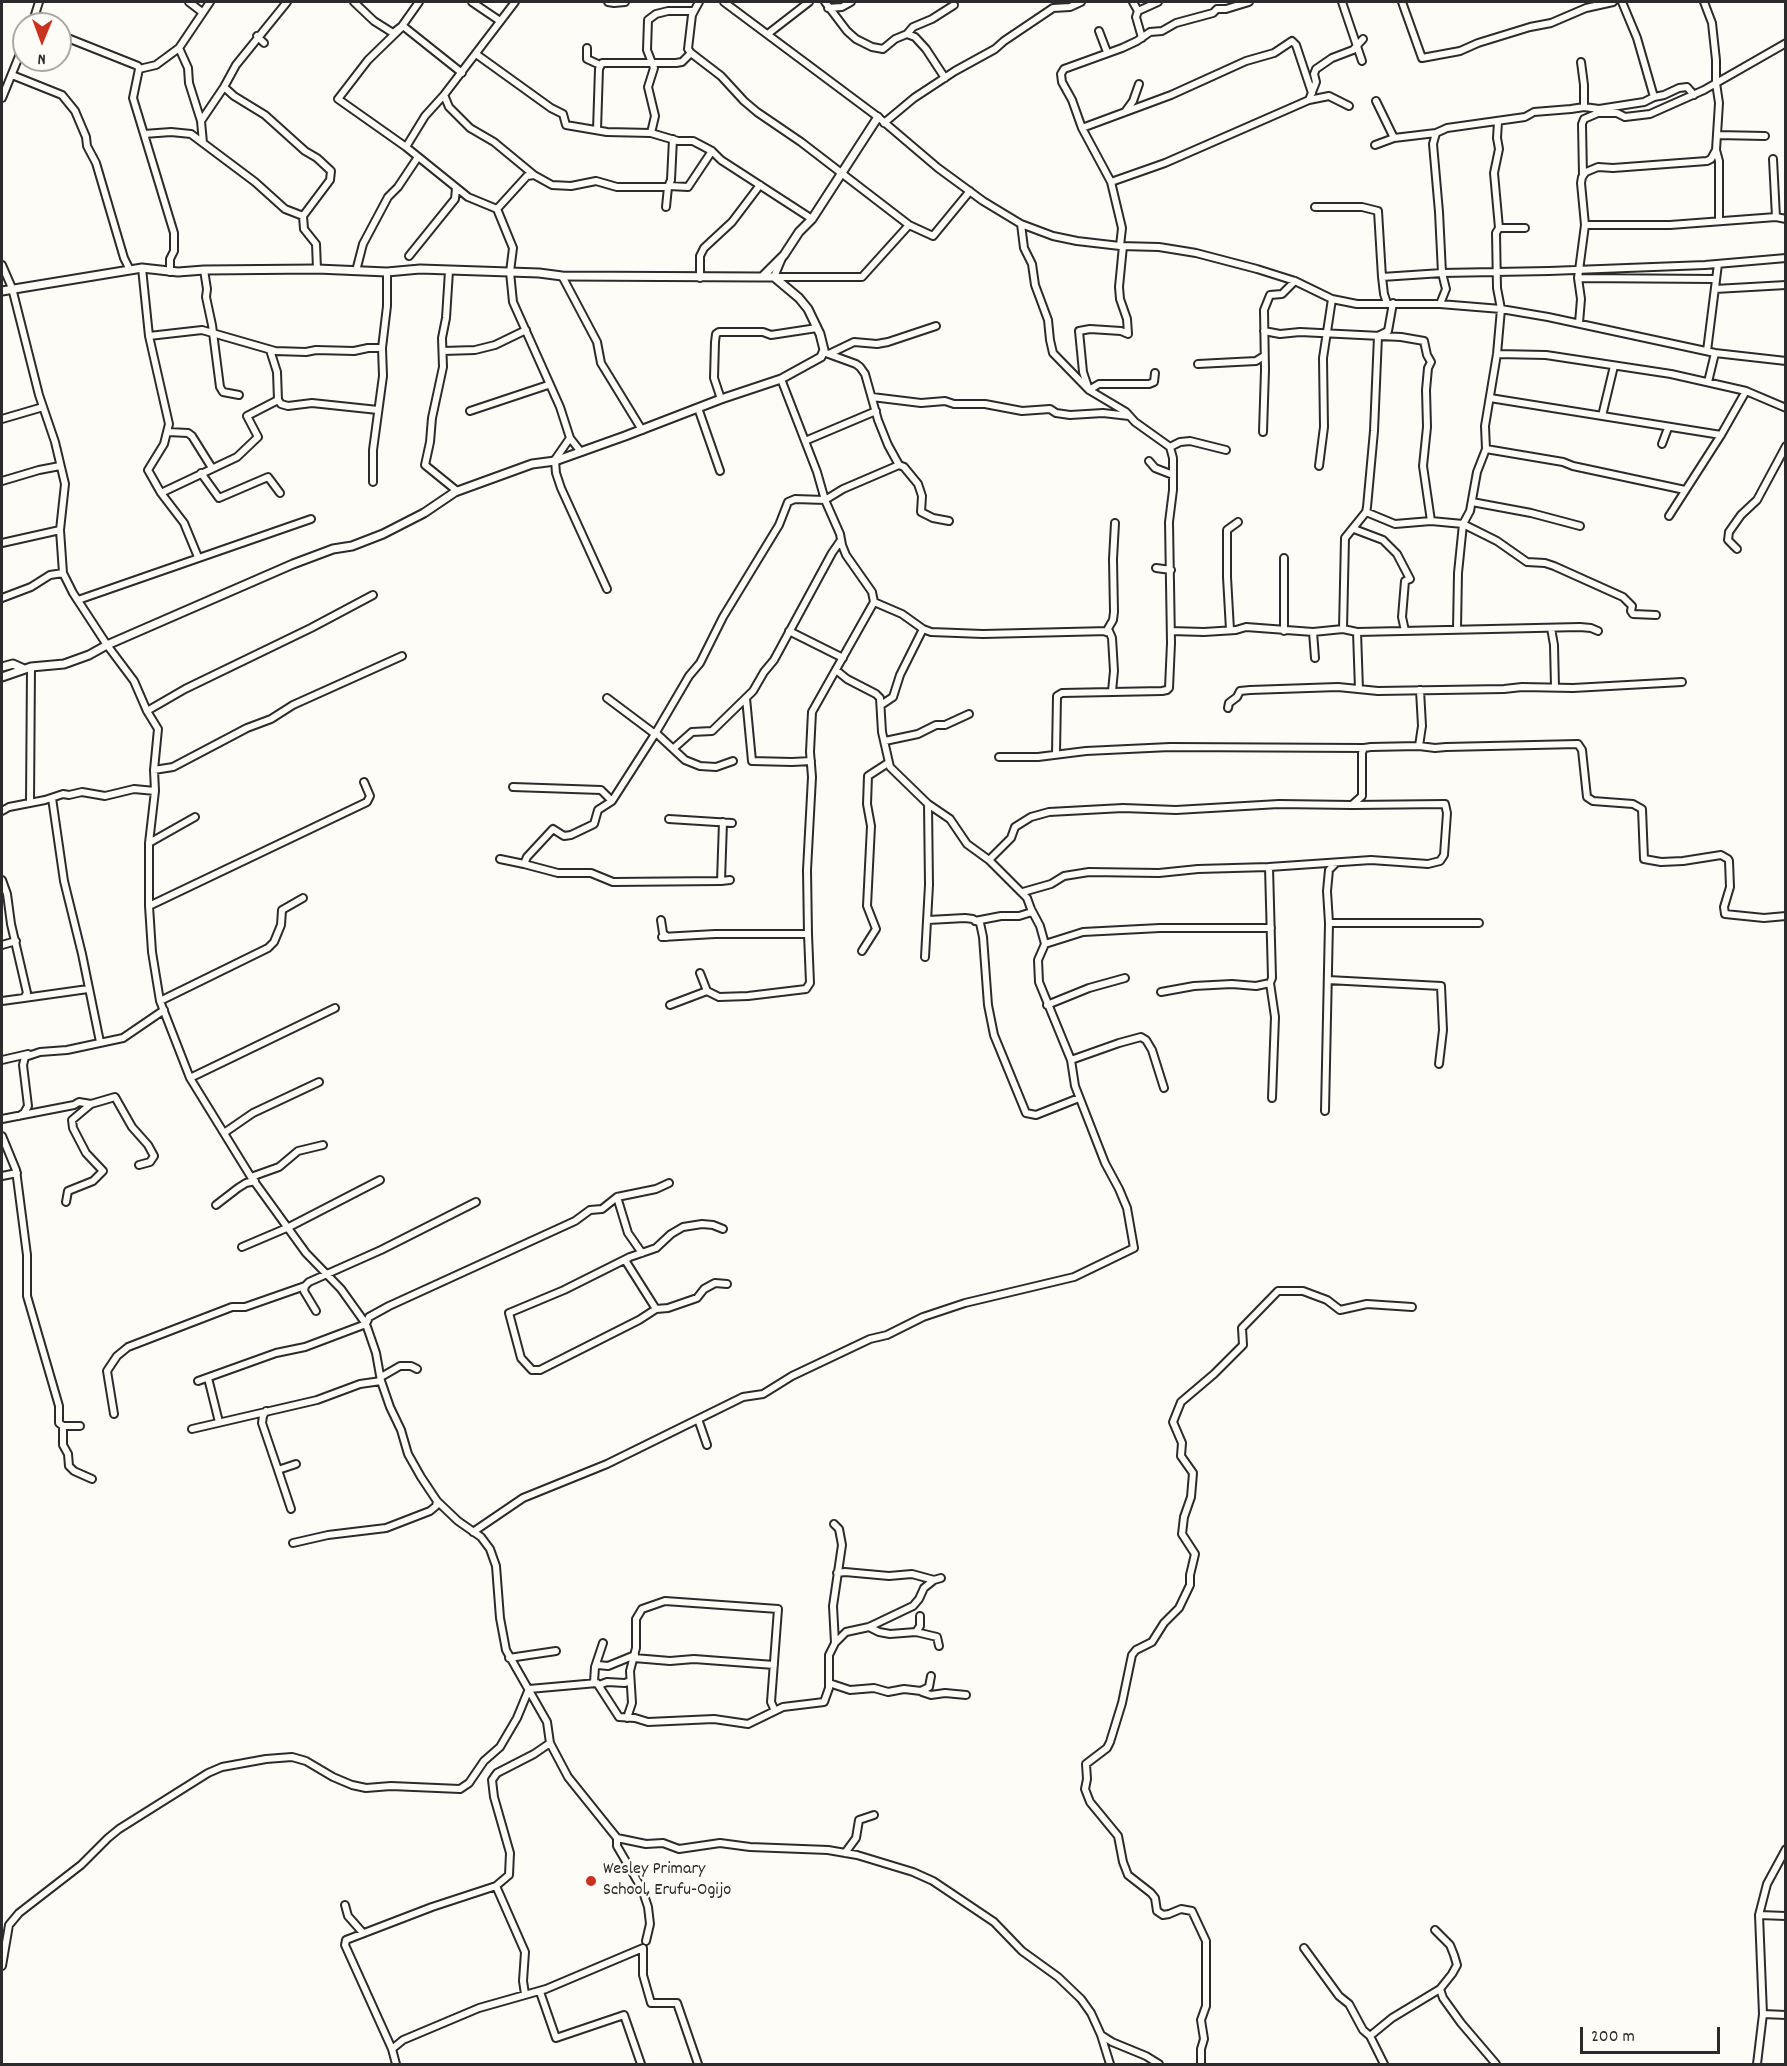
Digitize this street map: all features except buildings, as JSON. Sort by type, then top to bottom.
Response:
[{"type":"street","points":[[189,2],[202,12]]},
{"type":"street","points":[[139,69],[156,65],[179,48],[210,2]]},
{"type":"street","points":[[191,134],[201,124],[236,65],[257,36],[287,2]]},
{"type":"street","points":[[354,2],[374,21],[393,33],[402,26],[419,2]]},
{"type":"street","points":[[472,2],[500,21]]},
{"type":"street","points":[[406,147],[425,116],[444,95],[515,2]]},
{"type":"street","points":[[608,2],[625,2]]},
{"type":"street","points":[[699,2],[693,11],[688,50],[690,53],[721,76],[757,112],[801,142],[909,225],[933,236],[970,191]]},
{"type":"street","points":[[724,2],[769,33],[881,120],[938,168],[998,212],[1021,225],[1065,238],[1196,253],[1295,281],[1332,299],[1357,304],[1440,304],[1501,309],[1579,323],[1715,353],[1785,361]]},
{"type":"street","points":[[769,33],[809,2]]},
{"type":"street","points":[[834,14],[851,2]]},
{"type":"street","points":[[774,277],[784,255],[799,232],[812,219],[840,173],[881,120],[945,78],[995,49],[1053,8],[1070,7],[1081,2]]},
{"type":"street","points":[[1133,2],[1138,11]]},
{"type":"street","points":[[1142,38],[1136,17],[1138,11],[1158,2]]},
{"type":"street","points":[[1089,390],[1081,360],[1079,331],[1089,329],[1121,331],[1128,334],[1127,318],[1120,299],[1119,287],[1122,228],[1112,182],[1082,128],[1072,100],[1062,82],[1061,74],[1064,69],[1122,48],[1150,32],[1162,31],[1176,23],[1213,13],[1217,9],[1226,9],[1248,2]]},
{"type":"street","points":[[1342,2],[1362,61]]},
{"type":"street","points":[[1402,2],[1422,58],[1460,51],[1478,43],[1551,23],[1585,4],[1613,2]]},
{"type":"street","points":[[1622,2],[1637,38],[1651,99],[1660,109]]},
{"type":"street","points":[[1704,2],[1712,23],[1719,103],[1716,150],[1720,166],[1719,221]]},
{"type":"street","points":[[827,4],[842,7]]},
{"type":"street","points":[[827,4],[856,39],[872,47],[883,49],[895,39],[907,34],[913,27],[932,19],[954,4]]},
{"type":"street","points":[[651,134],[655,116],[648,87],[654,72],[647,50],[648,20],[656,14],[668,11],[693,11]]},
{"type":"street","points":[[462,72],[403,26],[368,60],[338,99],[406,147],[456,188],[496,209],[513,248],[510,272],[513,303],[548,385],[560,407],[570,438],[580,452]]},
{"type":"street","points":[[1099,31],[1107,52]]},
{"type":"street","points":[[907,34],[919,40],[945,78]]},
{"type":"street","points":[[257,36],[264,43]]},
{"type":"street","points":[[72,39],[135,63],[139,69],[133,98],[174,232],[174,251],[170,258],[170,272]]},
{"type":"street","points":[[1309,100],[1316,82],[1314,74],[1316,69],[1332,58],[1353,50],[1363,39]]},
{"type":"street","points":[[1082,128],[1171,95],[1246,61],[1274,53],[1292,41],[1296,45],[1312,93]]},
{"type":"street","points":[[1581,124],[1584,119],[1598,113],[1617,113],[1625,117],[1650,114],[1694,95],[1785,43]]},
{"type":"street","points":[[179,48],[188,68],[189,83],[201,124],[202,143]]},
{"type":"street","points":[[587,48],[587,59],[600,65]]},
{"type":"street","points":[[600,65],[605,62],[676,63],[682,62],[690,53]]},
{"type":"street","points":[[476,54],[551,108],[563,114],[566,125],[693,141],[712,151],[722,160],[812,219]]},
{"type":"street","points":[[1579,323],[1581,299],[1578,278],[1585,225],[1581,183],[1583,176],[1581,124],[1584,85],[1581,62]]},
{"type":"street","points":[[597,130],[600,65]]},
{"type":"street","points":[[2,98],[13,72]]},
{"type":"street","points":[[2,76],[62,95],[75,111],[86,137],[87,146],[96,163],[124,258],[130,270]]},
{"type":"street","points":[[1124,112],[1134,101],[1139,84]]},
{"type":"street","points":[[224,87],[265,115],[304,151],[317,158],[331,171],[330,180],[303,216],[304,229],[316,244],[317,269]]},
{"type":"street","points":[[1375,145],[1394,138],[1436,133],[1447,128],[1525,117],[1534,111],[1582,107],[1599,109],[1651,99],[1679,88],[1687,87],[1694,95]]},
{"type":"street","points":[[444,95],[449,107],[470,128],[494,142],[534,175],[552,185],[571,186],[596,181],[617,187],[688,187],[712,151]]},
{"type":"street","points":[[1112,182],[1165,163],[1309,100],[1329,96],[1349,106]]},
{"type":"street","points":[[1376,101],[1394,138]]},
{"type":"street","points":[[1457,629],[1458,573],[1463,524],[1470,511],[1477,472],[1486,449],[1485,426],[1497,354],[1501,309],[1497,288],[1496,233],[1499,228],[1494,173],[1499,149],[1498,122]]},
{"type":"street","points":[[144,134],[171,132],[191,134],[255,182],[285,209],[303,216]]},
{"type":"street","points":[[1436,133],[1433,144],[1442,273],[1446,289],[1440,304]]},
{"type":"street","points":[[1717,135],[1765,136]]},
{"type":"street","points":[[666,207],[673,139]]},
{"type":"street","points":[[1583,176],[1586,172],[1598,167],[1613,168],[1707,161],[1711,159],[1716,150]]},
{"type":"street","points":[[356,271],[363,244],[388,197],[398,187],[418,157]]},
{"type":"street","points":[[1773,159],[1776,217]]},
{"type":"street","points":[[496,209],[527,176],[534,175]]},
{"type":"street","points":[[700,278],[700,256],[704,248],[732,222],[760,185]]},
{"type":"street","points":[[409,255],[455,199],[456,188]]},
{"type":"street","points":[[455,199],[468,196]]},
{"type":"street","points":[[1315,207],[1362,207],[1378,211],[1384,294],[1390,303],[1388,331],[1378,336]]},
{"type":"street","points":[[1585,225],[1651,225],[1776,217],[1785,219]]},
{"type":"street","points":[[2,291],[142,268],[170,272],[317,269],[387,272],[420,269],[562,276],[862,277],[909,225]]},
{"type":"street","points":[[1021,225],[1024,248],[1032,264],[1035,285],[1048,320],[1053,353],[1089,390],[1130,416],[1134,422],[1170,447],[1173,458],[1173,490],[1169,522],[1171,631],[1167,690],[1062,693],[1057,696],[1056,754]]},
{"type":"street","points":[[1499,228],[1525,228]]},
{"type":"street","points":[[762,277],[784,255]]},
{"type":"street","points":[[1382,277],[1718,264],[1785,258]]},
{"type":"street","points":[[1707,351],[1718,264]]},
{"type":"street","points":[[2,265],[12,288],[65,484],[60,530],[63,573],[107,645],[134,681],[159,734],[155,748],[155,790],[149,843],[149,906],[152,952],[160,1000],[190,1078],[253,1179],[306,1252],[341,1288],[366,1324],[376,1353],[381,1379],[408,1454],[437,1500],[458,1521],[487,1544],[496,1566],[501,1631],[509,1658],[547,1722],[550,1743],[568,1777],[617,1838],[617,1846],[642,1889],[648,1907],[650,1924],[646,1941]]},
{"type":"street","points":[[142,268],[149,336],[168,417],[168,432],[164,444],[148,470],[161,493],[184,524],[198,557]]},
{"type":"street","points":[[204,270],[206,301],[220,387],[223,392],[240,395]]},
{"type":"street","points":[[449,271],[446,318],[442,338],[443,367],[425,465],[457,491]]},
{"type":"street","points":[[373,482],[373,450],[383,376],[382,348],[387,306],[387,272]]},
{"type":"street","points":[[562,276],[597,342],[601,363],[642,430]]},
{"type":"street","points":[[774,277],[799,298],[808,309],[826,353]]},
{"type":"street","points":[[1578,278],[1715,279]]},
{"type":"street","points":[[1263,432],[1264,310],[1270,295],[1282,294],[1295,281]]},
{"type":"street","points":[[1715,289],[1785,285]]},
{"type":"street","points":[[1319,466],[1324,427],[1323,358],[1332,299]]},
{"type":"street","points":[[2,677],[28,668],[64,664],[89,655],[293,564],[383,534],[424,513],[457,491],[532,464],[555,461],[781,379],[826,353],[854,342],[877,344],[888,342],[936,326]]},
{"type":"street","points":[[721,399],[714,378],[716,334],[719,332],[763,332],[771,335],[817,327]]},
{"type":"street","points":[[149,336],[202,330],[270,350],[354,351],[382,348]]},
{"type":"street","points":[[443,351],[475,350],[495,345],[526,330]]},
{"type":"street","points":[[1264,331],[1280,334],[1300,332],[1378,336],[1424,341],[1427,356],[1431,362],[1426,390],[1427,427],[1420,482],[1431,521]]},
{"type":"street","points":[[1343,629],[1345,542],[1347,535],[1366,512],[1374,431],[1378,336]]},
{"type":"street","points":[[270,350],[277,372],[278,400],[281,404],[288,406],[312,403],[378,410]]},
{"type":"street","points":[[826,353],[860,367],[865,374],[888,445],[899,465],[904,467],[918,484],[922,496],[921,512],[933,518],[949,521]]},
{"type":"street","points":[[1708,382],[1715,353]]},
{"type":"street","points":[[1497,354],[1546,355],[1708,382],[1746,391],[1785,408]]},
{"type":"street","points":[[1198,364],[1256,361],[1264,356]]},
{"type":"street","points":[[1602,416],[1614,366]]},
{"type":"street","points":[[1089,390],[1099,384],[1149,384],[1154,382],[1155,374]]},
{"type":"street","points":[[700,973],[707,991],[719,997],[806,989],[810,982],[807,870],[812,777],[812,712],[874,602],[872,592],[846,555],[781,379]]},
{"type":"street","points":[[470,411],[548,385]]},
{"type":"street","points":[[1669,516],[1746,391]]},
{"type":"street","points":[[872,397],[921,403],[945,401],[954,404],[985,404],[1022,411],[1050,409],[1056,413],[1070,415],[1102,413],[1130,416]]},
{"type":"street","points":[[1490,398],[1721,435]]},
{"type":"street","points":[[161,493],[237,457],[258,437],[247,416],[278,400]]},
{"type":"street","points":[[2,419],[43,407]]},
{"type":"street","points":[[698,408],[720,471]]},
{"type":"street","points":[[805,441],[876,411]]},
{"type":"street","points":[[1662,444],[1668,428]]},
{"type":"street","points":[[168,432],[188,433],[192,436],[212,468]]},
{"type":"street","points":[[570,438],[555,461],[556,473],[607,589]]},
{"type":"street","points":[[1170,447],[1180,442],[1190,441],[1227,450]]},
{"type":"street","points":[[1737,549],[1728,540],[1728,532],[1757,500],[1785,446]]},
{"type":"street","points":[[1486,449],[1563,462],[1685,490]]},
{"type":"street","points":[[1149,461],[1155,468],[1173,475]]},
{"type":"street","points":[[524,864],[527,857],[553,829],[564,836],[571,835],[594,824],[598,810],[612,801],[704,657],[723,617],[779,525],[788,502],[795,499],[825,500],[843,489],[899,465]]},
{"type":"street","points":[[2,481],[60,466]]},
{"type":"street","points":[[201,473],[219,498],[268,477],[280,493]]},
{"type":"street","points":[[1472,502],[1531,513],[1580,526]]},
{"type":"street","points":[[1366,512],[1395,524],[1431,521],[1463,524],[1497,541],[1527,562],[1554,566],[1620,595],[1632,606],[1633,614],[1656,615]]},
{"type":"street","points":[[78,600],[311,519]]},
{"type":"street","points":[[1230,630],[1227,530],[1238,522]]},
{"type":"street","points":[[1106,632],[1114,612],[1115,523]]},
{"type":"street","points":[[1354,528],[1383,540],[1397,554],[1410,579],[1405,582],[1402,617],[1405,631]]},
{"type":"street","points":[[2,543],[60,530]]},
{"type":"street","points":[[674,748],[692,732],[712,731],[753,691],[774,660],[841,540]]},
{"type":"street","points":[[1284,558],[1284,631]]},
{"type":"street","points":[[1156,568],[1171,570]]},
{"type":"street","points":[[2,597],[31,587],[50,575],[63,573]]},
{"type":"street","points":[[147,711],[185,689],[373,595]]},
{"type":"street","points":[[874,602],[902,615],[923,629],[939,633],[1109,631],[1112,638],[1114,671],[1112,691]]},
{"type":"street","points":[[1171,631],[1230,630],[1246,627],[1313,632],[1343,629],[1357,632],[1580,627],[1598,631]]},
{"type":"street","points":[[1551,628],[1556,687]]},
{"type":"street","points":[[881,705],[893,697],[900,675],[923,629]]},
{"type":"street","points":[[789,631],[843,658]]},
{"type":"street","points":[[1313,632],[1315,658]]},
{"type":"street","points":[[1357,632],[1359,689]]},
{"type":"street","points":[[154,770],[173,767],[247,728],[271,719],[293,705],[402,656]]},
{"type":"street","points":[[2,666],[13,664],[28,668]]},
{"type":"street","points":[[28,668],[30,803]]},
{"type":"street","points":[[473,1532],[523,1498],[607,1464],[743,1397],[763,1394],[792,1376],[870,1339],[886,1335],[923,1317],[965,1303],[1074,1277],[1134,1248],[1123,1199],[1105,1163],[1075,1086],[1071,1060],[1047,1005],[1037,974],[1038,960],[1045,944],[1040,926],[1023,892],[989,860],[967,844],[950,819],[928,804],[890,767],[882,732],[880,698],[836,670]]},
{"type":"street","points":[[1228,708],[1229,703],[1243,690],[1359,689],[1378,691],[1682,682]]},
{"type":"street","points":[[1419,746],[1422,726],[1420,690]]},
{"type":"street","points":[[607,698],[674,748],[685,760],[700,766],[716,767],[733,761]]},
{"type":"street","points":[[746,698],[752,761],[811,761]]},
{"type":"street","points":[[885,741],[918,734],[936,725],[945,725],[969,714]]},
{"type":"street","points":[[999,757],[1170,747],[1419,746],[1435,748],[1578,744],[1582,750],[1587,797],[1593,801],[1634,804],[1642,809],[1644,859],[1661,862],[1683,861],[1721,855],[1729,861],[1730,887],[1724,907],[1725,914],[1764,918],[1785,916]]},
{"type":"street","points":[[1352,805],[1362,796],[1360,760],[1364,748]]},
{"type":"street","points":[[862,951],[876,929],[867,906],[871,826],[867,804],[868,776],[888,763]]},
{"type":"street","points":[[149,906],[367,802],[370,795],[364,782]]},
{"type":"street","points":[[513,787],[601,790],[612,801]]},
{"type":"street","points":[[2,811],[9,807],[82,792],[105,796],[134,789],[155,790]]},
{"type":"street","points":[[52,798],[64,881],[100,1042]]},
{"type":"street","points":[[925,957],[928,920],[928,804]]},
{"type":"street","points":[[989,860],[1011,838],[1016,827],[1030,817],[1049,812],[1123,808],[1176,810],[1279,804],[1445,804],[1447,813],[1444,855],[1440,861],[1428,864],[1371,860],[1198,869],[1149,874],[1089,872],[1065,876],[1051,884],[1023,892]]},
{"type":"street","points":[[149,843],[195,817]]},
{"type":"street","points":[[669,819],[732,823]]},
{"type":"street","points":[[721,881],[723,822]]},
{"type":"street","points":[[500,860],[558,873],[591,873],[613,882],[730,880]]},
{"type":"street","points":[[1325,1111],[1329,923],[1327,907],[1329,870],[1336,863]]},
{"type":"street","points":[[1269,867],[1272,978],[1269,983],[1275,1017],[1272,1098]]},
{"type":"street","points":[[2,880],[7,894],[27,993],[24,998]]},
{"type":"street","points":[[160,1000],[267,948],[274,942],[281,925],[282,910],[303,898]]},
{"type":"street","points":[[975,921],[1001,916],[1019,916],[1032,912]]},
{"type":"street","points":[[928,920],[965,918],[980,923],[983,937],[985,983],[994,1035],[1026,1113],[1036,1115],[1080,1098]]},
{"type":"street","points":[[661,920],[665,937],[715,934],[808,934]]},
{"type":"street","points":[[1329,923],[1479,923]]},
{"type":"street","points":[[1045,944],[1083,932],[1160,928],[1271,928]]},
{"type":"street","points":[[2,945],[16,941]]},
{"type":"street","points":[[1047,1005],[1089,988],[1125,978]]},
{"type":"street","points":[[1328,980],[1441,986],[1443,1030],[1439,1064]]},
{"type":"street","points":[[1161,992],[1194,986],[1232,984],[1256,986],[1269,983]]},
{"type":"street","points":[[2,1001],[88,988]]},
{"type":"street","points":[[670,1005],[707,991]]},
{"type":"street","points":[[190,1078],[335,1008]]},
{"type":"street","points":[[2,1059],[67,1050],[123,1038],[164,1010]]},
{"type":"street","points":[[1071,1060],[1141,1037],[1146,1040],[1152,1050],[1164,1088]]},
{"type":"street","points":[[19,1116],[24,1113],[27,1106],[22,1065],[23,1060],[29,1054]]},
{"type":"street","points":[[224,1132],[253,1113],[319,1082]]},
{"type":"street","points":[[66,1202],[68,1191],[93,1181],[103,1171],[86,1153],[72,1120],[91,1104],[115,1097],[132,1127],[148,1145],[154,1156],[150,1162],[140,1165]]},
{"type":"street","points":[[2,1120],[79,1102],[91,1104]]},
{"type":"street","points":[[2,1136],[16,1173],[27,1255],[27,1296],[59,1406],[59,1423],[63,1426],[80,1426]]},
{"type":"street","points":[[216,1205],[246,1183],[279,1167],[298,1151],[322,1145]]},
{"type":"street","points":[[2,1176],[16,1173]]},
{"type":"street","points":[[242,1247],[289,1227],[316,1211],[380,1180]]},
{"type":"street","points":[[198,1381],[276,1353],[304,1347],[366,1324],[369,1317],[389,1306],[575,1221],[590,1210],[602,1209],[617,1197],[656,1189],[669,1183]]},
{"type":"street","points":[[617,1197],[628,1233],[642,1253]]},
{"type":"street","points":[[114,1414],[107,1371],[117,1356],[128,1347],[232,1307],[245,1307],[305,1286],[309,1282],[476,1202]]},
{"type":"street","points":[[723,1229],[702,1224],[683,1227],[671,1234],[656,1248],[509,1313],[521,1358],[532,1370],[540,1370],[639,1320],[656,1309],[668,1308],[697,1298],[704,1289],[716,1283],[728,1284]]},
{"type":"street","points":[[625,1260],[656,1309]]},
{"type":"street","points":[[305,1286],[304,1292],[316,1311]]},
{"type":"street","points":[[1201,2064],[1204,2039],[1201,2020],[1206,2006],[1206,1941],[1192,1911],[1181,1909],[1163,1915],[1157,1911],[1153,1896],[1128,1875],[1118,1836],[1090,1802],[1085,1789],[1086,1764],[1107,1748],[1110,1742],[1132,1655],[1136,1650],[1152,1642],[1164,1623],[1179,1608],[1190,1585],[1195,1554],[1182,1534],[1184,1517],[1191,1497],[1193,1473],[1180,1456],[1182,1443],[1173,1422],[1181,1402],[1243,1345],[1242,1328],[1278,1291],[1303,1291],[1326,1300],[1340,1310],[1367,1304],[1412,1307]]},
{"type":"street","points":[[192,1429],[318,1400],[360,1384],[381,1379],[400,1366],[417,1368]]},
{"type":"street","points":[[208,1378],[219,1422]]},
{"type":"street","points":[[267,1411],[262,1423],[291,1509]]},
{"type":"street","points":[[698,1419],[707,1444]]},
{"type":"street","points":[[63,1426],[63,1445],[68,1454],[69,1466],[74,1471],[92,1479]]},
{"type":"street","points":[[278,1470],[296,1464]]},
{"type":"street","points":[[293,1543],[328,1535],[386,1528],[430,1510],[436,1506],[437,1500]]},
{"type":"street","points":[[834,1524],[842,1541],[833,1606],[835,1642]]},
{"type":"street","points":[[603,1643],[595,1666],[596,1683],[617,1716],[622,1719],[635,1718],[648,1722],[714,1719],[748,1724],[788,1705],[812,1705],[824,1702],[829,1683],[829,1655],[835,1642],[846,1632],[869,1627],[913,1606],[924,1588],[938,1579],[912,1574],[889,1576],[837,1573]]},
{"type":"street","points":[[627,1718],[632,1703],[630,1671],[635,1657],[636,1619],[638,1613],[645,1607],[665,1601],[779,1610],[771,1702],[775,1711]]},
{"type":"street","points":[[916,1632],[920,1626],[920,1616]]},
{"type":"street","points":[[869,1627],[890,1634],[916,1632],[937,1637],[939,1646]]},
{"type":"street","points":[[509,1658],[556,1651]]},
{"type":"street","points":[[595,1666],[608,1666],[635,1657],[670,1661],[694,1659],[774,1665]]},
{"type":"street","points":[[921,1691],[929,1687],[931,1676]]},
{"type":"street","points":[[529,1689],[630,1681]]},
{"type":"street","points":[[829,1683],[850,1690],[874,1688],[888,1692],[904,1689],[931,1695],[945,1693],[966,1695]]},
{"type":"street","points":[[536,1701],[538,1694],[544,1688]]},
{"type":"street","points":[[2,1966],[9,1924],[18,1913],[81,1865],[108,1838],[208,1773],[222,1767],[292,1756],[306,1761],[339,1780],[366,1788],[391,1786],[460,1789],[469,1783],[484,1761],[500,1747],[517,1718],[529,1689]]},
{"type":"street","points":[[396,2064],[392,2049],[345,1945],[346,1940],[432,1906],[496,1886],[509,1875],[510,1854],[494,1797],[492,1780],[497,1773],[550,1743]]},
{"type":"street","points":[[845,1853],[856,1838],[859,1820],[874,1815]]},
{"type":"street","points":[[617,1838],[646,1844],[663,1843],[679,1849],[720,1843],[750,1847],[807,1848],[845,1853],[922,1875],[993,1922],[1022,1951],[1058,1977],[1081,1999],[1091,2013],[1101,2035],[1110,2064]]},
{"type":"street","points":[[1757,2064],[1763,2014],[1759,1915],[1767,1884],[1785,1849]]},
{"type":"street","points":[[496,1886],[525,1952],[523,1981],[525,1994]]},
{"type":"street","points":[[345,1905],[348,1916],[363,1933]]},
{"type":"street","points":[[1759,1915],[1785,1916]]},
{"type":"street","points":[[1370,2036],[1392,2018],[1440,1989],[1456,1965],[1450,1945],[1435,1930]]},
{"type":"street","points":[[392,2049],[403,2040],[479,2008],[525,1994],[540,1992],[643,1948],[644,1975],[651,2003],[676,2003],[698,2064]]},
{"type":"street","points":[[1304,1948],[1339,1996],[1349,2004],[1363,2030],[1370,2036],[1384,2064]]},
{"type":"street","points":[[1440,1989],[1443,1998],[1461,2023],[1496,2064]]},
{"type":"street","points":[[540,1992],[556,2038],[624,2015],[642,2064]]},
{"type":"street","points":[[1763,2014],[1785,2015]]},
{"type":"street","points":[[1101,2035],[1159,2064]]},
{"type":"street","points":[[1105,2046],[1112,2042]]},
{"type":"place","name":"Wesley Primary School, Erufu-Ogijo","points":[[591,1881]]}]
